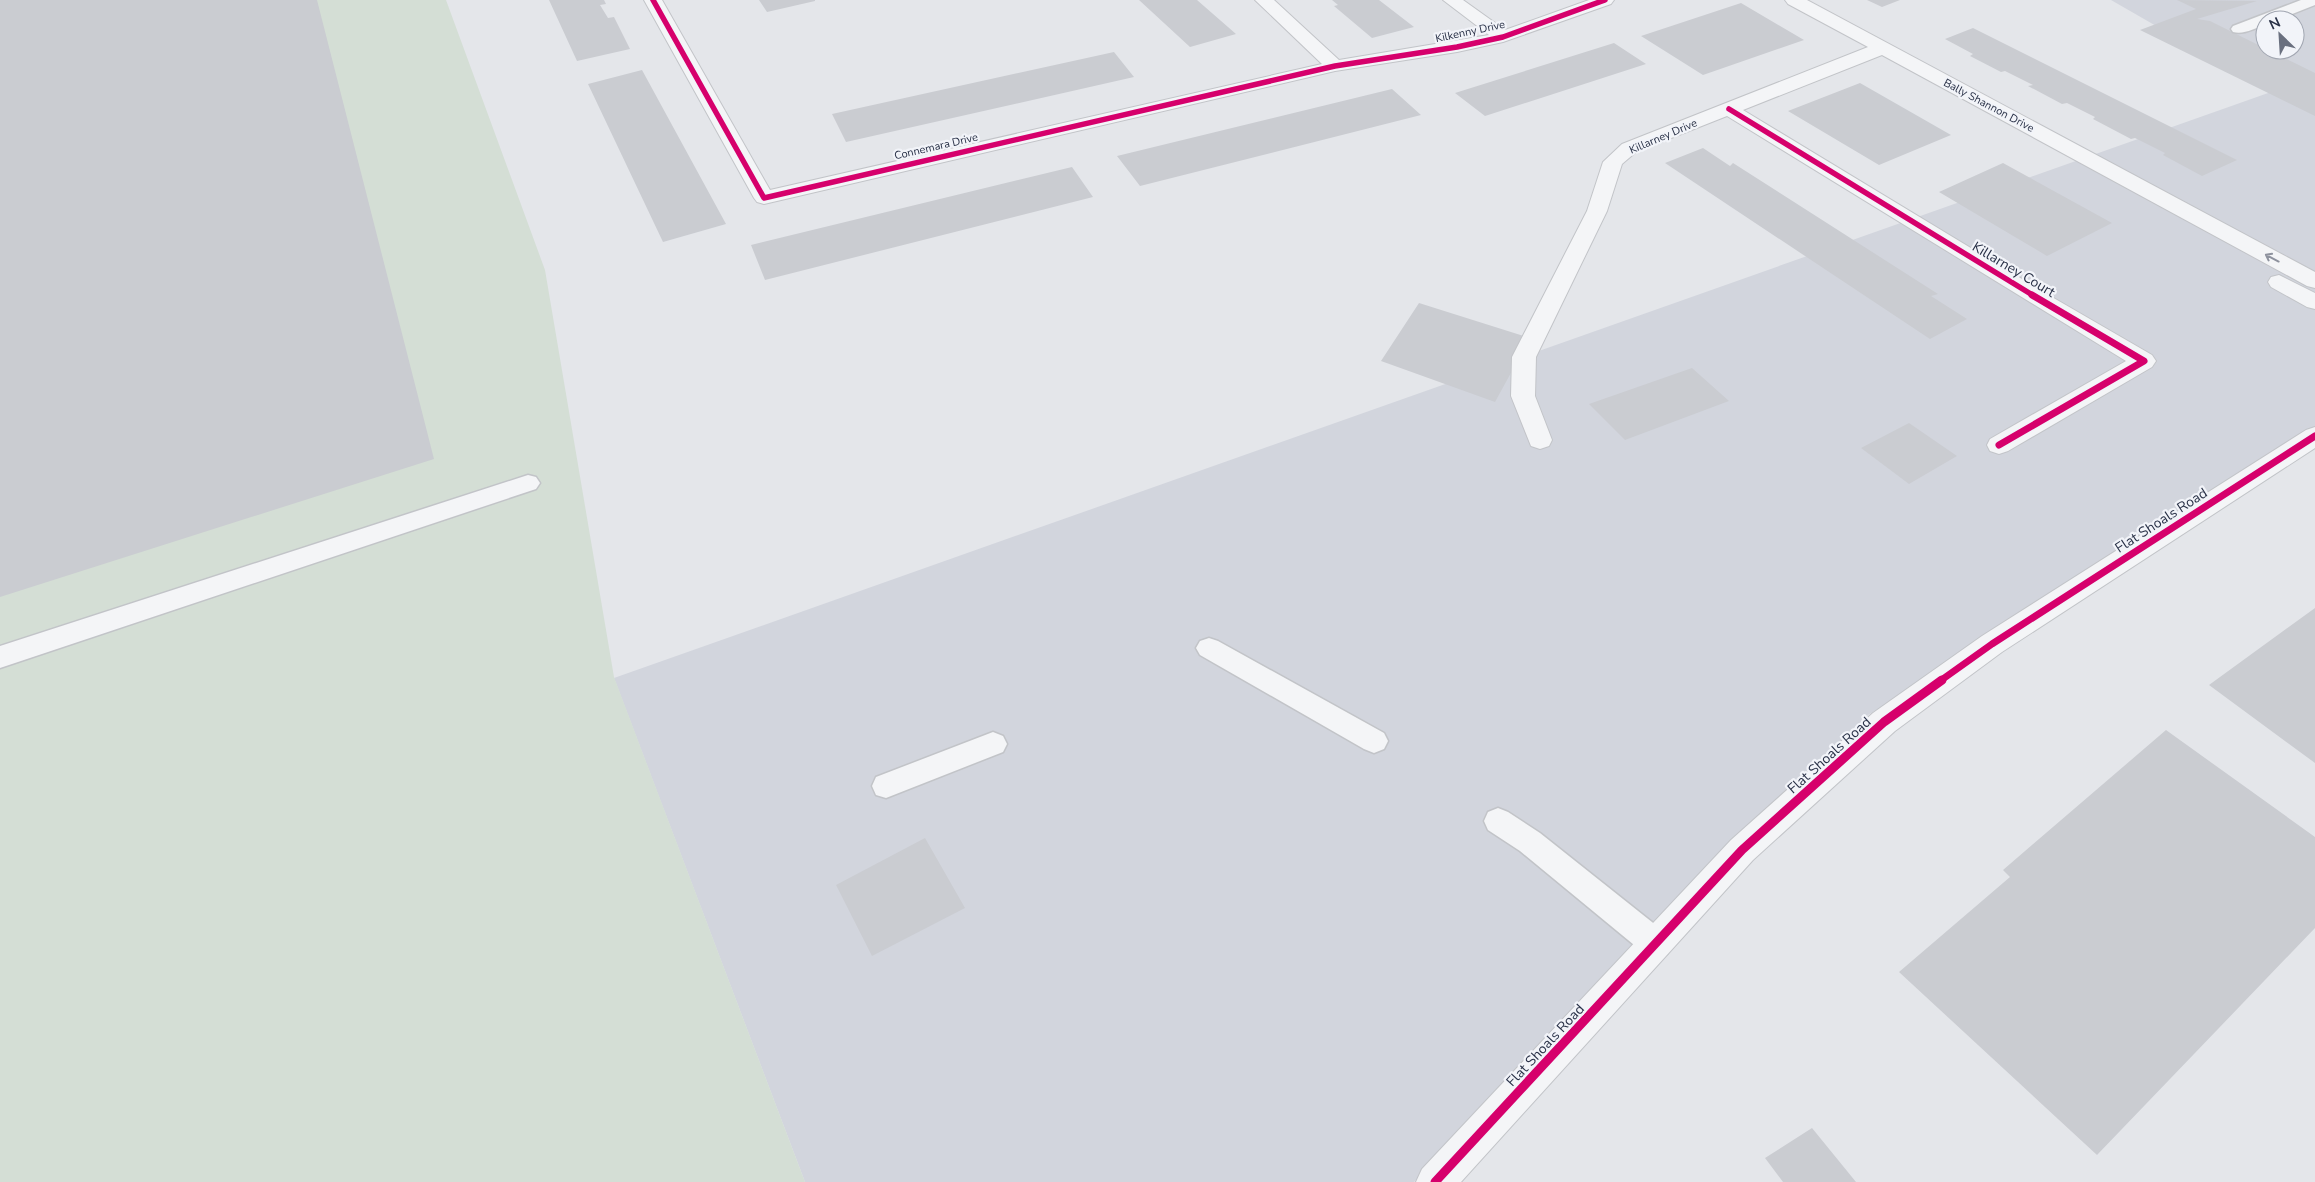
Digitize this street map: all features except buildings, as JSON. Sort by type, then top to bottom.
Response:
[{"type":"street","name":"Connemara Drive","points":[[652,0],[764,198],[1335,66]]},
{"type":"street","points":[[1264,0],[1335,66]]},
{"type":"street","points":[[1452,0],[1503,37]]},
{"type":"street","name":"Kilkenny Drive","points":[[1335,66],[1457,47],[1503,37],[1605,0]]},
{"type":"street","name":"Bally Shannon Drive","points":[[1794,0],[2183,211],[2236,221],[2315,262]]},
{"type":"street","name":"Killarney Drive","points":[[1540,440],[1523,396],[1524,357],[1597,211],[1613,162],[1629,148],[1884,48]]},
{"type":"street","name":"Killarney Court","points":[[1729,109],[2037,298],[2144,361],[1999,445]]},
{"type":"street","name":"Bally Shannon Drive","points":[[2183,211],[2203,239],[2312,292]]},
{"type":"street","name":"Flat Shoals Road","points":[[1435,1182],[1742,850],[1884,722],[1992,644],[2315,436]]},
{"type":"lane","points":[[2239,29],[2315,0]]},
{"type":"lane","points":[[0,657],[528,483]]},
{"type":"lane","points":[[1209,648],[1374,741]]},
{"type":"lane","points":[[886,786],[993,744]]},
{"type":"lane","points":[[1498,821],[1530,842],[1656,944]]},
{"type":"shaded area","points":[[0,0],[446,0],[545,270],[614,677],[805,1182],[0,1182]]},
{"type":"shaded area","points":[[2111,0],[2315,0],[2315,436],[1868,715],[1414,1182],[805,1182],[614,678],[2271,92]]},
{"type":"cycle path","points":[[653,0],[764,198],[1335,66],[1457,47],[1503,37],[1605,0]]},
{"type":"cycle path","points":[[1729,109],[2037,298],[2144,361],[1999,445]]},
{"type":"cycle path","points":[[1435,1182],[1742,850],[1884,722],[1992,644],[2315,436]]}]
